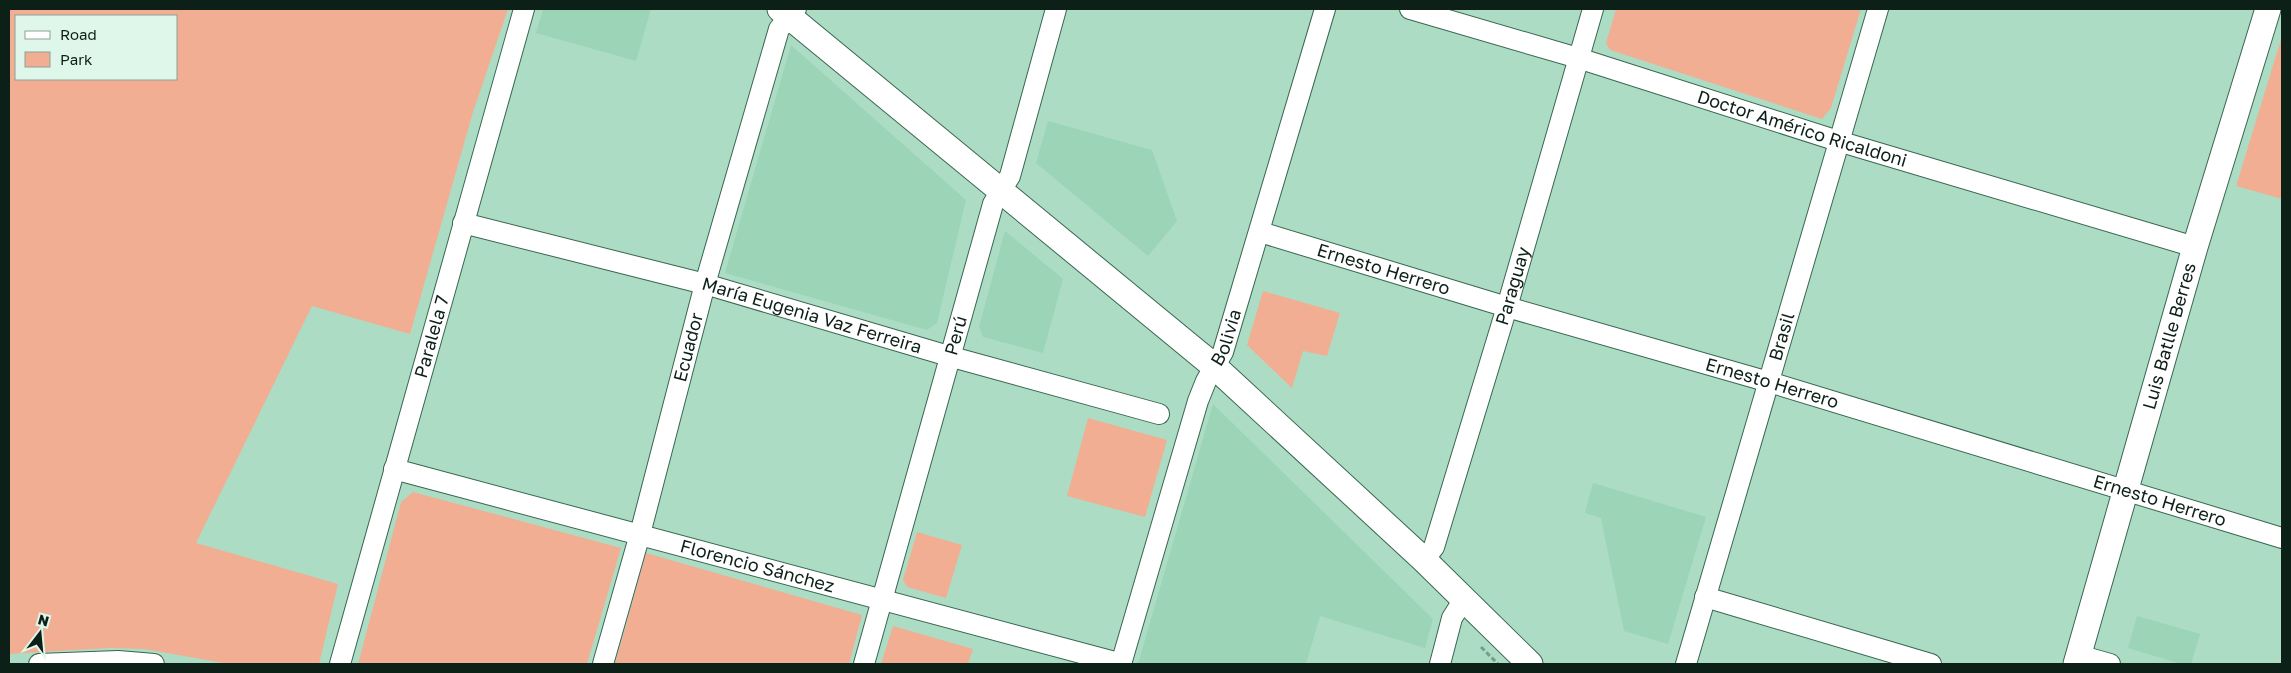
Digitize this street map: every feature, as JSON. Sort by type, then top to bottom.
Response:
[{"type":"street","name":"Paralela 7","points":[[340,664],[524,9]]},
{"type":"street","name":"Perú","points":[[864,664],[952,357],[993,204],[1010,176],[1056,9]]},
{"type":"street","name":"Bolivia","points":[[1122,664],[1190,425],[1206,381],[1223,352],[1325,9]]},
{"type":"street","name":"Doctor Américo Ricaldoni","points":[[1410,9],[1578,58],[1838,141],[2195,246]]},
{"type":"street","name":"Paraguay","points":[[1424,560],[1434,547],[1508,307],[1593,9]]},
{"type":"street","name":"Brasil","points":[[1686,664],[1878,9]]},
{"type":"street","name":"Luis Batlle Berres","points":[[2077,660],[2195,246],[2268,9]]},
{"type":"street","points":[[789,11],[1001,191],[1215,367],[1424,560],[1530,664]]},
{"type":"street","name":"Ecuador","points":[[603,664],[640,534],[705,284],[779,29],[789,11]]},
{"type":"street","name":"María Eugenia Vaz Ferreira","points":[[463,223],[705,284],[952,357],[1159,414]]},
{"type":"street","name":"Ernesto Herrero","points":[[1260,232],[1508,307],[1769,382],[2282,538]]},
{"type":"street","name":"Florencio Sánchez","points":[[394,468],[1122,664]]},
{"type":"street","points":[[1705,597],[1931,664]]},
{"type":"street","points":[[1440,664],[1452,618],[1464,599]]},
{"type":"street","points":[[2077,660],[2110,664]]},
{"type":"street","points":[[40,664],[118,661],[154,664]]},
{"type":"shaded area","points":[[543,9],[651,9],[636,61],[536,33]]},
{"type":"shaded area","points":[[791,45],[966,200],[937,323],[927,330],[725,273]]},
{"type":"shaded area","points":[[1048,121],[1152,150],[1177,221],[1148,256],[1036,163]]},
{"type":"shaded area","points":[[1005,231],[1063,279],[1043,353],[983,337],[979,327]]},
{"type":"shaded area","points":[[1213,404],[1433,619],[1425,648],[1320,616],[1306,664],[1138,664]]},
{"type":"shaded area","points":[[1593,483],[1706,517],[1668,644],[1624,631],[1601,518],[1585,513]]},
{"type":"shaded area","points":[[2137,616],[2200,634],[2191,664],[2181,664],[2128,648]]},
{"type":"green space","points":[[9,9],[508,9],[473,112],[410,334],[312,306],[196,543],[338,584],[319,664],[229,664],[144,649],[110,648],[9,654]]},
{"type":"green space","points":[[1616,9],[1861,9],[1831,108],[1822,119],[1610,50],[1606,43]]},
{"type":"green space","points":[[2282,36],[2282,199],[2236,186]]},
{"type":"green space","points":[[1263,291],[1340,313],[1327,356],[1303,351],[1292,388],[1247,345]]},
{"type":"green space","points":[[1088,418],[1167,440],[1145,517],[1067,496]]},
{"type":"green space","points":[[413,492],[621,548],[587,664],[358,664],[401,502]]},
{"type":"green space","points":[[917,532],[962,545],[946,598],[907,587],[903,580]]},
{"type":"green space","points":[[646,553],[862,615],[849,664],[615,664]]},
{"type":"green space","points":[[893,626],[973,649],[968,664],[881,664]]}]
